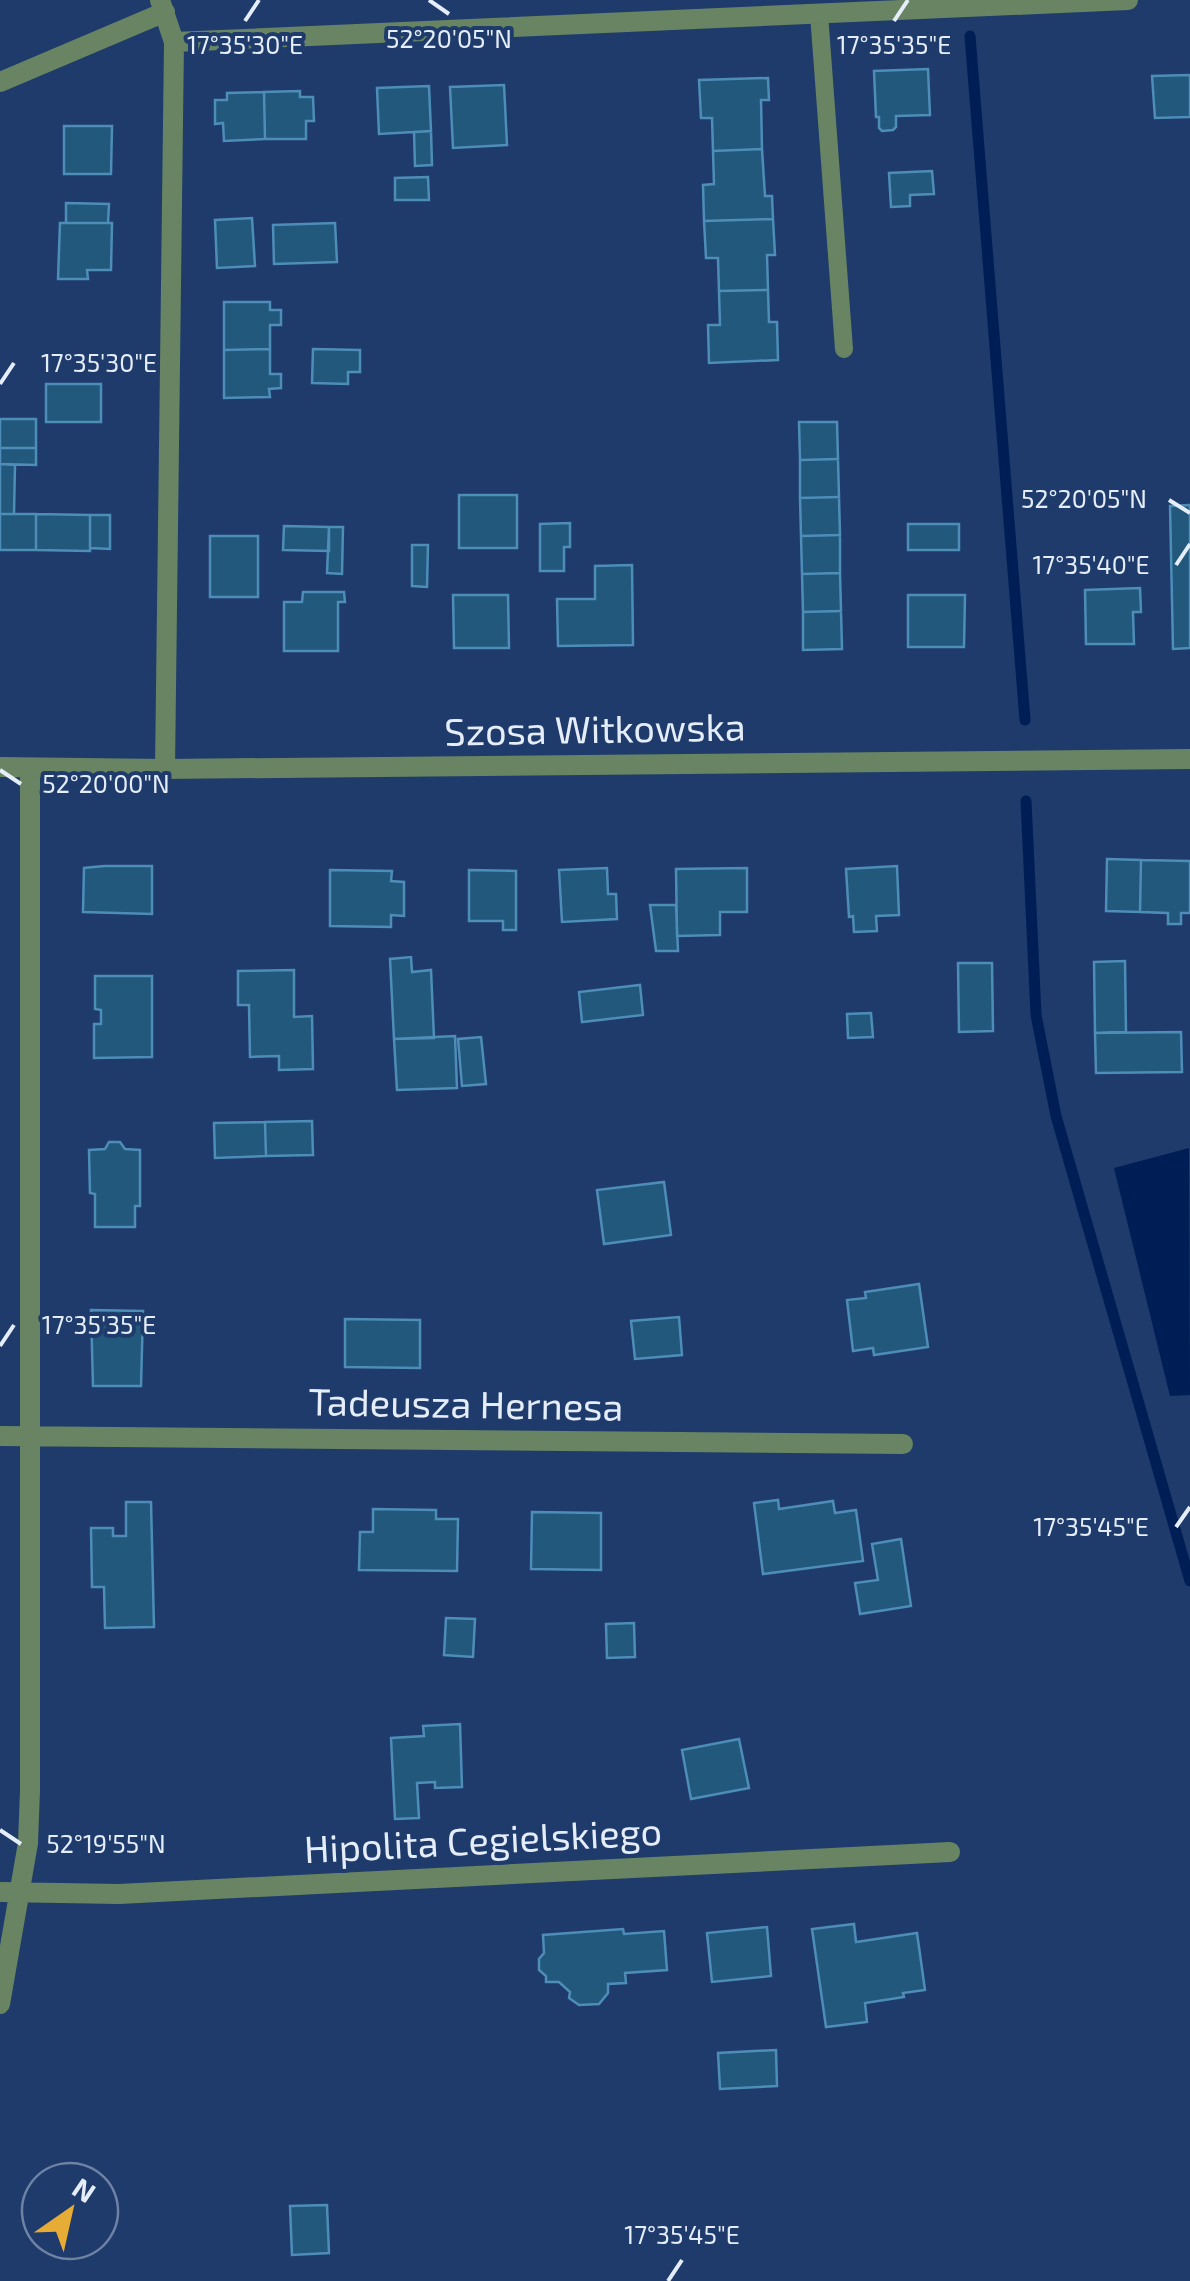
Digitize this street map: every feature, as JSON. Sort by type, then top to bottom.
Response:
[{"type":"street","points":[[174,42],[1128,0]]},
{"type":"street","points":[[0,82],[162,6],[174,42],[166,769]]},
{"type":"street","name":"Szosa Witkowska","points":[[0,767],[166,769],[1190,759]]},
{"type":"street","points":[[0,2004],[10,1892],[28,1842],[30,1791],[30,768]]},
{"type":"street","name":"Tadeusza Hernesa","points":[[0,1436],[903,1444]]},
{"type":"street","name":"Hipolita Cegielskiego","points":[[10,1892],[119,1894],[950,1852]]},
{"type":"lane","points":[[818,14],[844,350]]},
{"type":"water","points":[[1189,1148],[1190,1395],[1170,1396],[1114,1168]]},
{"type":"building","points":[[928,69],[930,115],[896,116],[896,127],[882,131],[876,117],[874,71]]},
{"type":"building","points":[[1190,75],[1190,117],[1155,118],[1152,76]]},
{"type":"building","points":[[768,78],[769,100],[761,100],[762,149],[713,151],[712,118],[701,118],[699,80]]},
{"type":"building","points":[[504,85],[507,145],[453,148],[450,87]]},
{"type":"building","points":[[429,86],[431,131],[379,134],[377,88]]},
{"type":"building","points":[[300,91],[300,97],[313,97],[314,121],[306,121],[306,139],[265,139],[264,92]]},
{"type":"building","points":[[264,92],[265,139],[224,141],[223,123],[215,124],[215,100],[227,100],[227,93]]},
{"type":"building","points":[[64,126],[112,126],[111,174],[64,174]]},
{"type":"building","points":[[431,131],[432,165],[415,166],[414,132]]},
{"type":"building","points":[[762,149],[765,196],[772,196],[773,219],[704,221],[703,185],[714,184],[713,151]]},
{"type":"building","points":[[932,171],[934,194],[910,195],[910,206],[891,207],[889,173]]},
{"type":"building","points":[[428,177],[429,200],[395,200],[395,178]]},
{"type":"building","points":[[66,203],[109,204],[108,223],[66,223]]},
{"type":"building","points":[[252,218],[255,266],[217,268],[215,220]]},
{"type":"building","points":[[773,219],[775,255],[767,255],[768,290],[719,291],[718,258],[706,258],[704,221]]},
{"type":"building","points":[[60,223],[112,223],[111,270],[87,270],[88,279],[58,279]]},
{"type":"building","points":[[335,223],[337,262],[274,264],[273,225]]},
{"type":"building","points":[[768,290],[769,322],[777,322],[778,360],[709,363],[708,325],[720,325],[719,291]]},
{"type":"building","points":[[224,302],[270,302],[270,310],[281,310],[281,325],[270,325],[270,349],[224,350]]},
{"type":"building","points":[[270,349],[270,374],[281,374],[281,388],[269,389],[270,397],[224,398],[224,350]]},
{"type":"building","points":[[313,349],[360,350],[360,372],[348,372],[348,384],[312,383]]},
{"type":"building","points":[[46,384],[101,384],[101,422],[46,422]]},
{"type":"building","points":[[0,419],[36,419],[36,448],[0,448]]},
{"type":"building","points":[[799,422],[837,422],[838,459],[800,460]]},
{"type":"building","points":[[0,448],[36,448],[36,465],[0,464]]},
{"type":"building","points":[[838,459],[839,497],[800,498],[800,460]]},
{"type":"building","points":[[0,464],[15,465],[14,514],[0,514]]},
{"type":"building","points":[[459,495],[517,495],[517,548],[459,548]]},
{"type":"building","points":[[839,497],[840,535],[801,536],[800,498]]},
{"type":"building","points":[[1190,505],[1190,648],[1173,649],[1170,506]]},
{"type":"building","points":[[0,514],[36,514],[36,550],[0,550]]},
{"type":"building","points":[[36,514],[90,515],[90,551],[36,550]]},
{"type":"building","points":[[90,515],[110,515],[110,549],[90,548]]},
{"type":"building","points":[[570,523],[564,571],[540,571],[540,524]]},
{"type":"building","points":[[908,524],[959,524],[959,550],[908,550]]},
{"type":"building","points":[[284,526],[329,527],[329,551],[283,550]]},
{"type":"building","points":[[329,527],[343,527],[342,574],[327,573]]},
{"type":"building","points":[[840,535],[840,573],[802,574],[801,536]]},
{"type":"building","points":[[210,536],[258,536],[258,597],[210,597]]},
{"type":"building","points":[[412,545],[428,545],[427,587],[412,586]]},
{"type":"building","points":[[632,565],[633,645],[558,646],[557,599],[595,599],[595,566]]},
{"type":"building","points":[[840,573],[841,611],[803,612],[802,574]]},
{"type":"building","points":[[1140,588],[1141,612],[1133,612],[1134,644],[1086,644],[1085,590]]},
{"type":"building","points":[[303,592],[344,592],[345,602],[338,602],[338,651],[284,651],[284,602],[302,602]]},
{"type":"building","points":[[453,595],[508,595],[509,648],[454,648]]},
{"type":"building","points":[[908,595],[965,595],[964,647],[908,647]]},
{"type":"building","points":[[841,611],[842,649],[803,650],[803,612]]},
{"type":"building","points":[[1107,859],[1141,860],[1140,912],[1106,911]]},
{"type":"building","points":[[1141,860],[1190,861],[1190,913],[1181,913],[1181,924],[1168,924],[1168,913],[1140,912]]},
{"type":"building","points":[[152,866],[152,914],[83,912],[84,868]]},
{"type":"building","points":[[897,866],[899,915],[876,916],[877,931],[854,932],[853,916],[849,917],[846,869]]},
{"type":"building","points":[[607,868],[608,894],[616,894],[617,919],[562,922],[559,870]]},
{"type":"building","points":[[747,868],[747,912],[720,912],[720,935],[677,936],[676,869]]},
{"type":"building","points":[[330,870],[392,871],[391,881],[404,882],[404,916],[391,915],[391,927],[330,926]]},
{"type":"building","points":[[469,870],[516,871],[516,930],[503,930],[503,921],[469,921]]},
{"type":"building","points":[[650,905],[676,905],[678,951],[656,951]]},
{"type":"building","points":[[411,957],[412,972],[431,970],[434,1038],[394,1039],[390,959]]},
{"type":"building","points":[[1125,961],[1126,1032],[1095,1033],[1094,962]]},
{"type":"building","points":[[958,963],[992,963],[993,1031],[959,1032]]},
{"type":"building","points":[[294,970],[294,1017],[312,1016],[313,1069],[279,1070],[279,1056],[250,1057],[249,1005],[238,1005],[238,971]]},
{"type":"building","points":[[95,976],[152,976],[152,1057],[94,1058],[94,1024],[101,1024],[101,1010],[95,1009]]},
{"type":"building","points":[[640,985],[643,1015],[582,1022],[579,992]]},
{"type":"building","points":[[871,1013],[873,1037],[848,1038],[847,1014]]},
{"type":"building","points":[[1181,1032],[1182,1072],[1096,1073],[1095,1033]]},
{"type":"building","points":[[455,1036],[457,1088],[397,1090],[394,1039]]},
{"type":"building","points":[[481,1037],[486,1084],[462,1086],[458,1039]]},
{"type":"building","points":[[312,1121],[313,1155],[266,1156],[265,1122]]},
{"type":"building","points":[[265,1122],[266,1156],[215,1158],[214,1123]]},
{"type":"building","points":[[109,1142],[140,1150],[140,1206],[135,1206],[135,1227],[95,1227],[89,1150],[105,1149]]},
{"type":"building","points":[[664,1182],[671,1235],[604,1244],[597,1190]]},
{"type":"building","points":[[919,1284],[928,1347],[874,1355],[873,1348],[853,1351],[847,1300],[866,1298],[865,1292]]},
{"type":"building","points":[[91,1310],[143,1311],[141,1386],[93,1386]]},
{"type":"building","points":[[679,1317],[682,1355],[635,1359],[631,1321]]},
{"type":"building","points":[[345,1319],[420,1320],[420,1368],[345,1367]]},
{"type":"building","points":[[778,1500],[779,1509],[833,1501],[835,1513],[856,1510],[863,1561],[763,1574],[754,1503]]},
{"type":"building","points":[[126,1502],[151,1502],[154,1627],[105,1628],[104,1587],[92,1587],[91,1528],[113,1528],[113,1536],[126,1536]]},
{"type":"building","points":[[373,1509],[436,1510],[436,1519],[458,1519],[457,1571],[359,1570],[360,1532],[373,1532]]},
{"type":"building","points":[[532,1512],[601,1513],[601,1570],[531,1569]]},
{"type":"building","points":[[901,1539],[911,1606],[860,1614],[855,1583],[878,1580],[872,1544]]},
{"type":"building","points":[[446,1618],[475,1619],[473,1657],[444,1655]]},
{"type":"building","points":[[634,1623],[635,1657],[607,1658],[606,1624]]},
{"type":"building","points":[[460,1724],[462,1787],[435,1788],[435,1782],[417,1783],[419,1818],[395,1819],[391,1738],[424,1736],[423,1726]]},
{"type":"building","points":[[739,1739],[749,1788],[691,1799],[682,1750]]},
{"type":"building","points":[[854,1924],[856,1942],[917,1933],[925,1990],[865,2003],[867,2022],[826,2027],[812,1929]]},
{"type":"building","points":[[767,1927],[771,1976],[712,1982],[707,1933]]},
{"type":"building","points":[[623,1929],[624,1934],[664,1931],[667,1970],[625,1973],[626,1983],[608,1984],[608,1993],[599,2004],[579,2005],[559,1982],[546,1982],[546,1976],[539,1970],[539,1959],[544,1953],[543,1935]]},
{"type":"building","points":[[776,2050],[777,2086],[720,2089],[718,2053]]},
{"type":"building","points":[[327,2205],[329,2253],[292,2255],[290,2206]]},
{"type":"waterway","points":[[970,36],[1025,720]]},
{"type":"waterway","points":[[1026,801],[1036,1015],[1056,1116],[1190,1581]]}]
